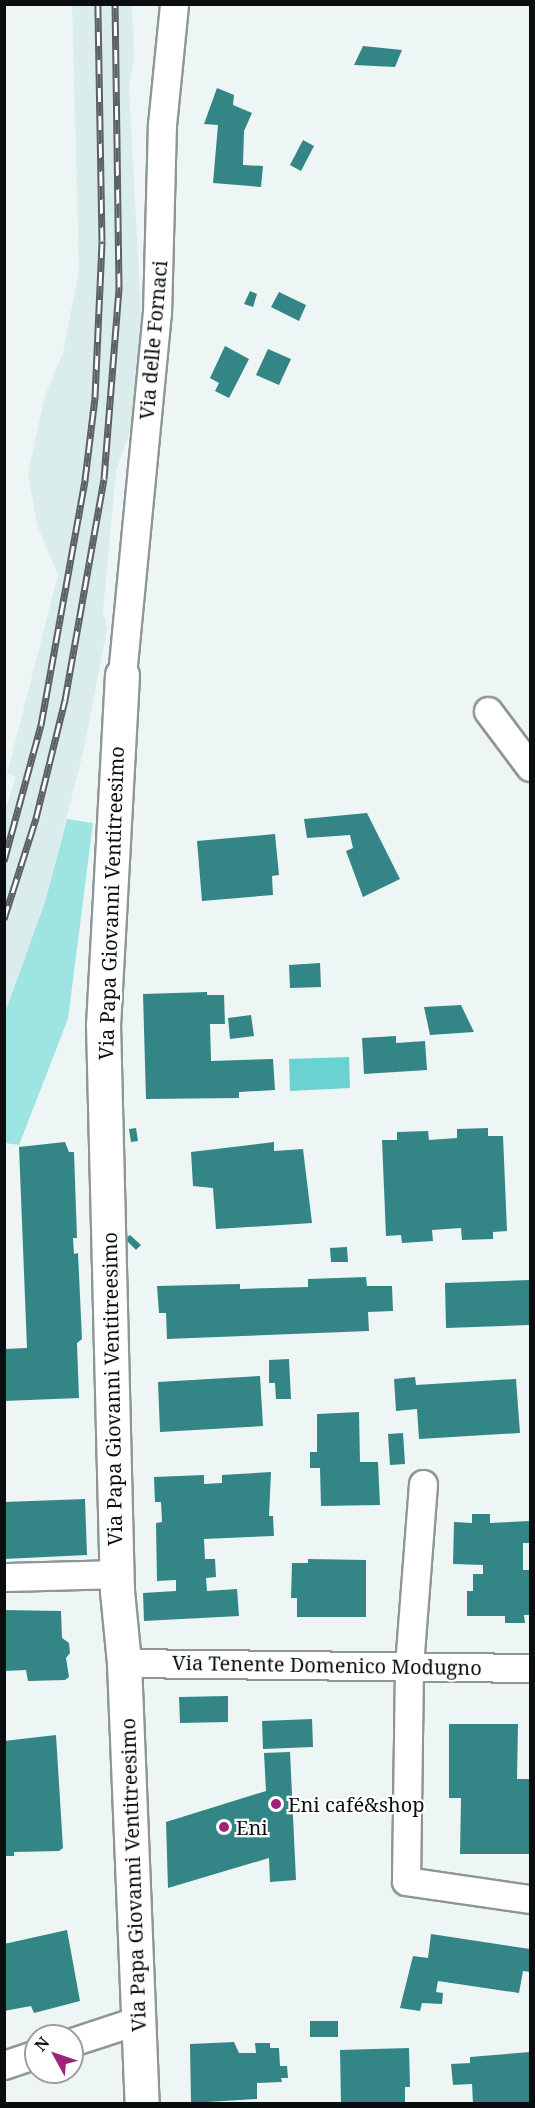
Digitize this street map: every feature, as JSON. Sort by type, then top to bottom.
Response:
[{"type":"street","name":"Via delle Fornaci","points":[[122,675],[157,314],[162,125],[174,4]]},
{"type":"street","name":"Via Papa Giovanni Ventitreesimo","points":[[122,675],[103,1024],[116,1574],[124,1663],[142,2103]]},
{"type":"street","points":[[488,711],[531,767]]},
{"type":"street","points":[[423,1484],[409,1667],[406,1881],[531,1899]]},
{"type":"street","points":[[4,1577],[116,1574]]},
{"type":"street","name":"Via Tenente Domenico Modugno","points":[[124,1663],[531,1668]]},
{"type":"street","points":[[84,2038],[139,2020]]},
{"type":"street","points":[[4,2065],[24,2058]]},
{"type":"shaded area","points":[[72,5],[132,5],[134,60],[129,86],[144,372],[136,414],[116,471],[103,611],[107,629],[84,749],[45,902],[5,1013],[4,813],[16,777],[7,774],[58,575],[37,525],[28,473],[45,395],[63,353],[79,270]]},
{"type":"shaded area","points":[[67,819],[93,823],[68,1019],[19,1145],[5,1143],[5,1013],[45,902]]},
{"type":"shaded area","points":[[349,1057],[350,1088],[290,1091],[289,1059]]},
{"type":"building","points":[[363,46],[402,50],[395,67],[354,65]]},
{"type":"building","points":[[217,88],[234,95],[233,105],[252,113],[244,131],[243,165],[263,166],[261,187],[213,183],[218,125],[204,124]]},
{"type":"building","points":[[303,140],[314,146],[301,171],[290,165]]},
{"type":"building","points":[[250,291],[257,294],[253,307],[244,304]]},
{"type":"building","points":[[279,292],[306,305],[299,321],[271,307]]},
{"type":"building","points":[[225,346],[249,359],[229,398],[215,391],[219,383],[210,378]]},
{"type":"building","points":[[268,349],[291,359],[279,385],[256,375]]},
{"type":"building","points":[[367,813],[400,879],[363,897],[346,851],[353,848],[350,835],[307,838],[304,819]]},
{"type":"building","points":[[275,834],[279,875],[272,876],[273,895],[202,901],[197,841]]},
{"type":"building","points":[[320,963],[321,987],[290,988],[289,965]]},
{"type":"building","points":[[207,992],[207,995],[224,995],[225,1024],[210,1024],[211,1061],[273,1059],[275,1090],[239,1092],[239,1098],[146,1099],[143,994]]},
{"type":"building","points":[[461,1005],[474,1032],[430,1035],[424,1007]]},
{"type":"building","points":[[251,1015],[254,1036],[230,1039],[228,1018]]},
{"type":"building","points":[[396,1036],[396,1043],[425,1041],[427,1070],[364,1074],[362,1038]]},
{"type":"building","points":[[136,1128],[138,1141],[131,1142],[129,1129]]},
{"type":"building","points":[[488,1128],[488,1136],[503,1136],[507,1231],[493,1232],[493,1239],[462,1240],[461,1228],[432,1230],[433,1241],[402,1243],[401,1235],[386,1236],[382,1140],[397,1140],[397,1132],[428,1131],[429,1140],[457,1138],[457,1129]]},
{"type":"building","points":[[65,1142],[69,1152],[74,1152],[77,1238],[73,1238],[74,1254],[78,1253],[82,1339],[77,1343],[79,1398],[4,1401],[4,1349],[27,1348],[19,1147]]},
{"type":"building","points":[[274,1142],[274,1151],[303,1149],[312,1223],[216,1229],[213,1188],[193,1186],[191,1152]]},
{"type":"building","points":[[130,1235],[141,1245],[136,1250],[125,1239]]},
{"type":"building","points":[[347,1247],[348,1262],[331,1262],[330,1248]]},
{"type":"building","points":[[366,1277],[367,1286],[392,1286],[393,1311],[368,1312],[369,1331],[167,1339],[166,1313],[159,1313],[157,1286],[240,1284],[240,1289],[308,1287],[308,1279]]},
{"type":"building","points":[[530,1280],[530,1325],[446,1328],[445,1283]]},
{"type":"building","points":[[289,1359],[291,1399],[276,1399],[275,1383],[269,1383],[269,1360]]},
{"type":"building","points":[[260,1376],[263,1426],[160,1432],[158,1382]]},
{"type":"building","points":[[415,1377],[416,1385],[516,1379],[520,1433],[419,1439],[417,1409],[396,1411],[394,1379]]},
{"type":"building","points":[[359,1412],[360,1462],[378,1462],[380,1505],[321,1506],[320,1468],[310,1468],[310,1452],[317,1452],[317,1414]]},
{"type":"building","points":[[403,1433],[405,1464],[390,1465],[388,1434]]},
{"type":"building","points":[[271,1472],[269,1516],[273,1516],[274,1536],[204,1539],[205,1559],[215,1559],[216,1577],[206,1578],[207,1591],[237,1589],[239,1616],[144,1621],[143,1593],[176,1591],[176,1580],[157,1581],[156,1523],[162,1522],[161,1502],[155,1502],[154,1477],[204,1475],[204,1484],[222,1483],[222,1475]]},
{"type":"building","points":[[85,1499],[87,1555],[4,1559],[4,1502]]},
{"type":"building","points":[[472,1514],[490,1514],[490,1523],[530,1521],[530,1543],[523,1543],[523,1570],[530,1570],[530,1615],[524,1615],[525,1623],[505,1623],[505,1616],[467,1616],[467,1591],[473,1591],[473,1574],[483,1574],[483,1565],[453,1564],[454,1522],[472,1523]]},
{"type":"building","points":[[308,1559],[366,1560],[366,1617],[297,1617],[297,1598],[291,1598],[292,1563],[308,1563]]},
{"type":"building","points":[[4,1610],[61,1611],[62,1638],[69,1643],[70,1653],[66,1658],[69,1677],[65,1680],[28,1681],[26,1670],[4,1671]]},
{"type":"building","points":[[228,1696],[228,1722],[180,1723],[179,1697]]},
{"type":"building","points":[[312,1719],[313,1747],[263,1749],[262,1721]]},
{"type":"building","points":[[449,1724],[518,1724],[517,1779],[530,1779],[529,1854],[460,1854],[461,1798],[449,1798]]},
{"type":"building","points":[[56,1735],[63,1848],[59,1851],[14,1852],[14,1856],[4,1856],[4,1741]]},
{"type":"building","points":[[290,1752],[296,1880],[270,1882],[269,1858],[168,1888],[166,1822],[266,1791],[264,1753]]},
{"type":"building","points":[[67,1930],[80,2001],[34,2013],[31,2006],[4,2011],[4,1944]]},
{"type":"building","points":[[431,1934],[530,1949],[530,1972],[523,1971],[519,1993],[438,1981],[436,1992],[443,1993],[442,2004],[422,2003],[420,2011],[400,2008],[413,1956],[428,1958]]},
{"type":"building","points":[[310,2021],[338,2021],[338,2037],[310,2037]]},
{"type":"building","points":[[234,2042],[239,2053],[256,2053],[255,2043],[270,2043],[270,2048],[279,2048],[280,2066],[287,2066],[288,2078],[281,2078],[282,2082],[257,2083],[257,2099],[191,2103],[190,2044]]},
{"type":"building","points":[[409,2048],[410,2087],[405,2087],[405,2104],[341,2104],[340,2050]]},
{"type":"building","points":[[530,2052],[530,2104],[473,2104],[472,2084],[453,2085],[451,2064],[470,2063],[470,2057]]},
{"type":"railway","points":[[4,861],[41,725],[85,480],[95,397],[102,241],[98,4]]},
{"type":"railway","points":[[4,919],[36,818],[65,700],[104,479],[119,287],[115,4]]},
{"type":"place","name":"Eni café&shop","points":[[276,1804]]},
{"type":"place","name":"Eni","points":[[224,1827]]}]
